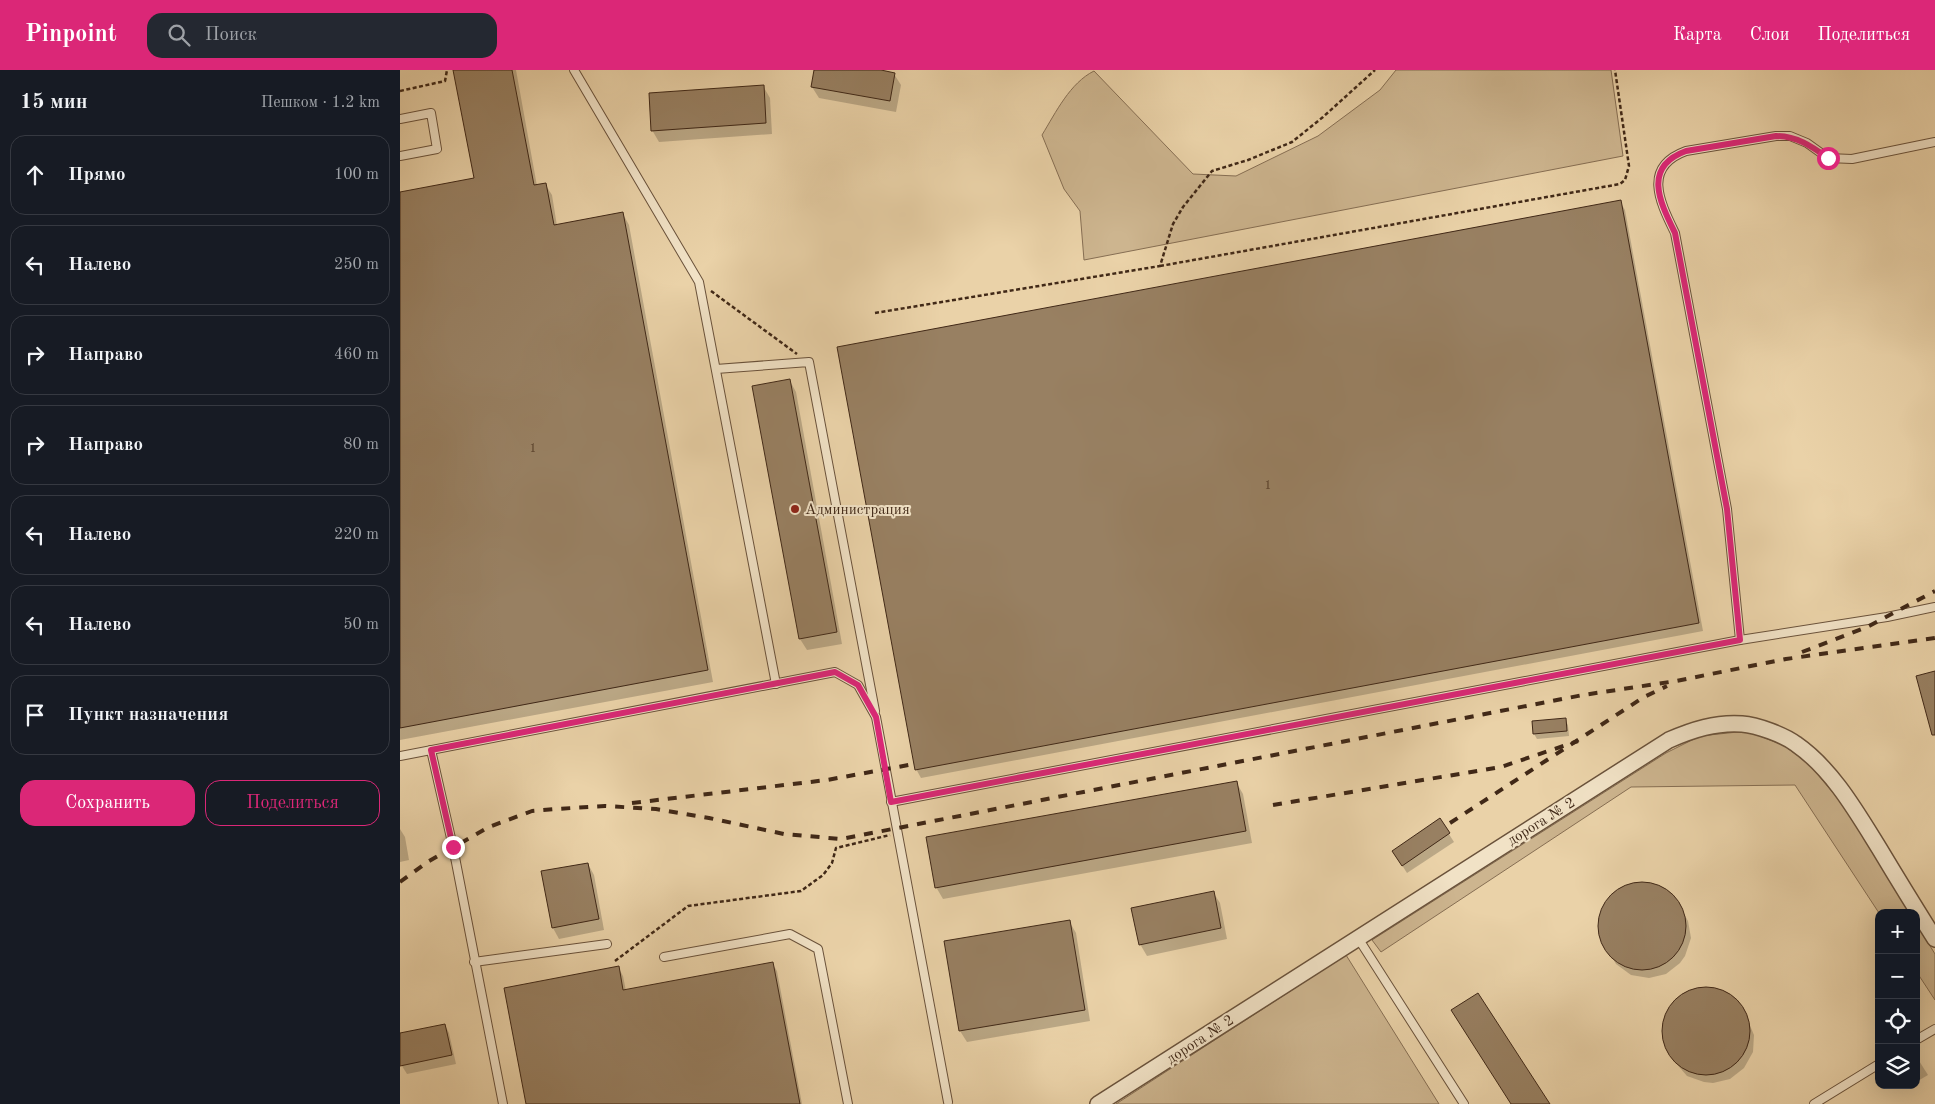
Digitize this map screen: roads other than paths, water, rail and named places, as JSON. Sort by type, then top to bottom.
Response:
[{"type":"street","name":"дорога № 2","points":[[1098,1104],[1669,740],[1696,729],[1743,724],[1768,731],[1796,743],[1836,784],[1854,808],[1935,939]]},
{"type":"lane","points":[[574,70],[699,282],[776,684]]},
{"type":"lane","points":[[400,119],[431,114],[437,150],[400,156]]},
{"type":"lane","points":[[1740,640],[1727,509],[1675,233],[1660,202],[1659,184],[1661,169],[1674,156],[1686,151],[1776,136],[1790,136],[1807,144],[1828,158],[1852,159],[1935,142]]},
{"type":"lane","points":[[716,369],[809,362],[948,1102]]},
{"type":"lane","points":[[891,802],[1740,640],[1935,607]]},
{"type":"lane","points":[[400,756],[835,672],[858,685],[876,717]]},
{"type":"lane","points":[[431,750],[453,847],[503,1104]]},
{"type":"lane","points":[[664,957],[790,934],[818,949],[848,1104]]},
{"type":"lane","points":[[1358,938],[1464,1104]]},
{"type":"lane","points":[[474,962],[607,944]]},
{"type":"lane","points":[[1920,1038],[1935,1029]]},
{"type":"lane","points":[[1814,1104],[1875,1066]]},
{"type":"railway","points":[[1802,652],[1867,627],[1935,591]]},
{"type":"railway","points":[[400,882],[429,861],[489,827],[532,811],[605,806],[656,809],[784,834],[841,839],[1583,695],[1676,681],[1786,659],[1935,638]]},
{"type":"railway","points":[[1450,823],[1644,697],[1667,686]]},
{"type":"railway","points":[[1273,805],[1501,767],[1578,741]]},
{"type":"railway","points":[[632,803],[827,780],[914,764]]},
{"type":"place","name":"Администрация","points":[[795,509]]}]
